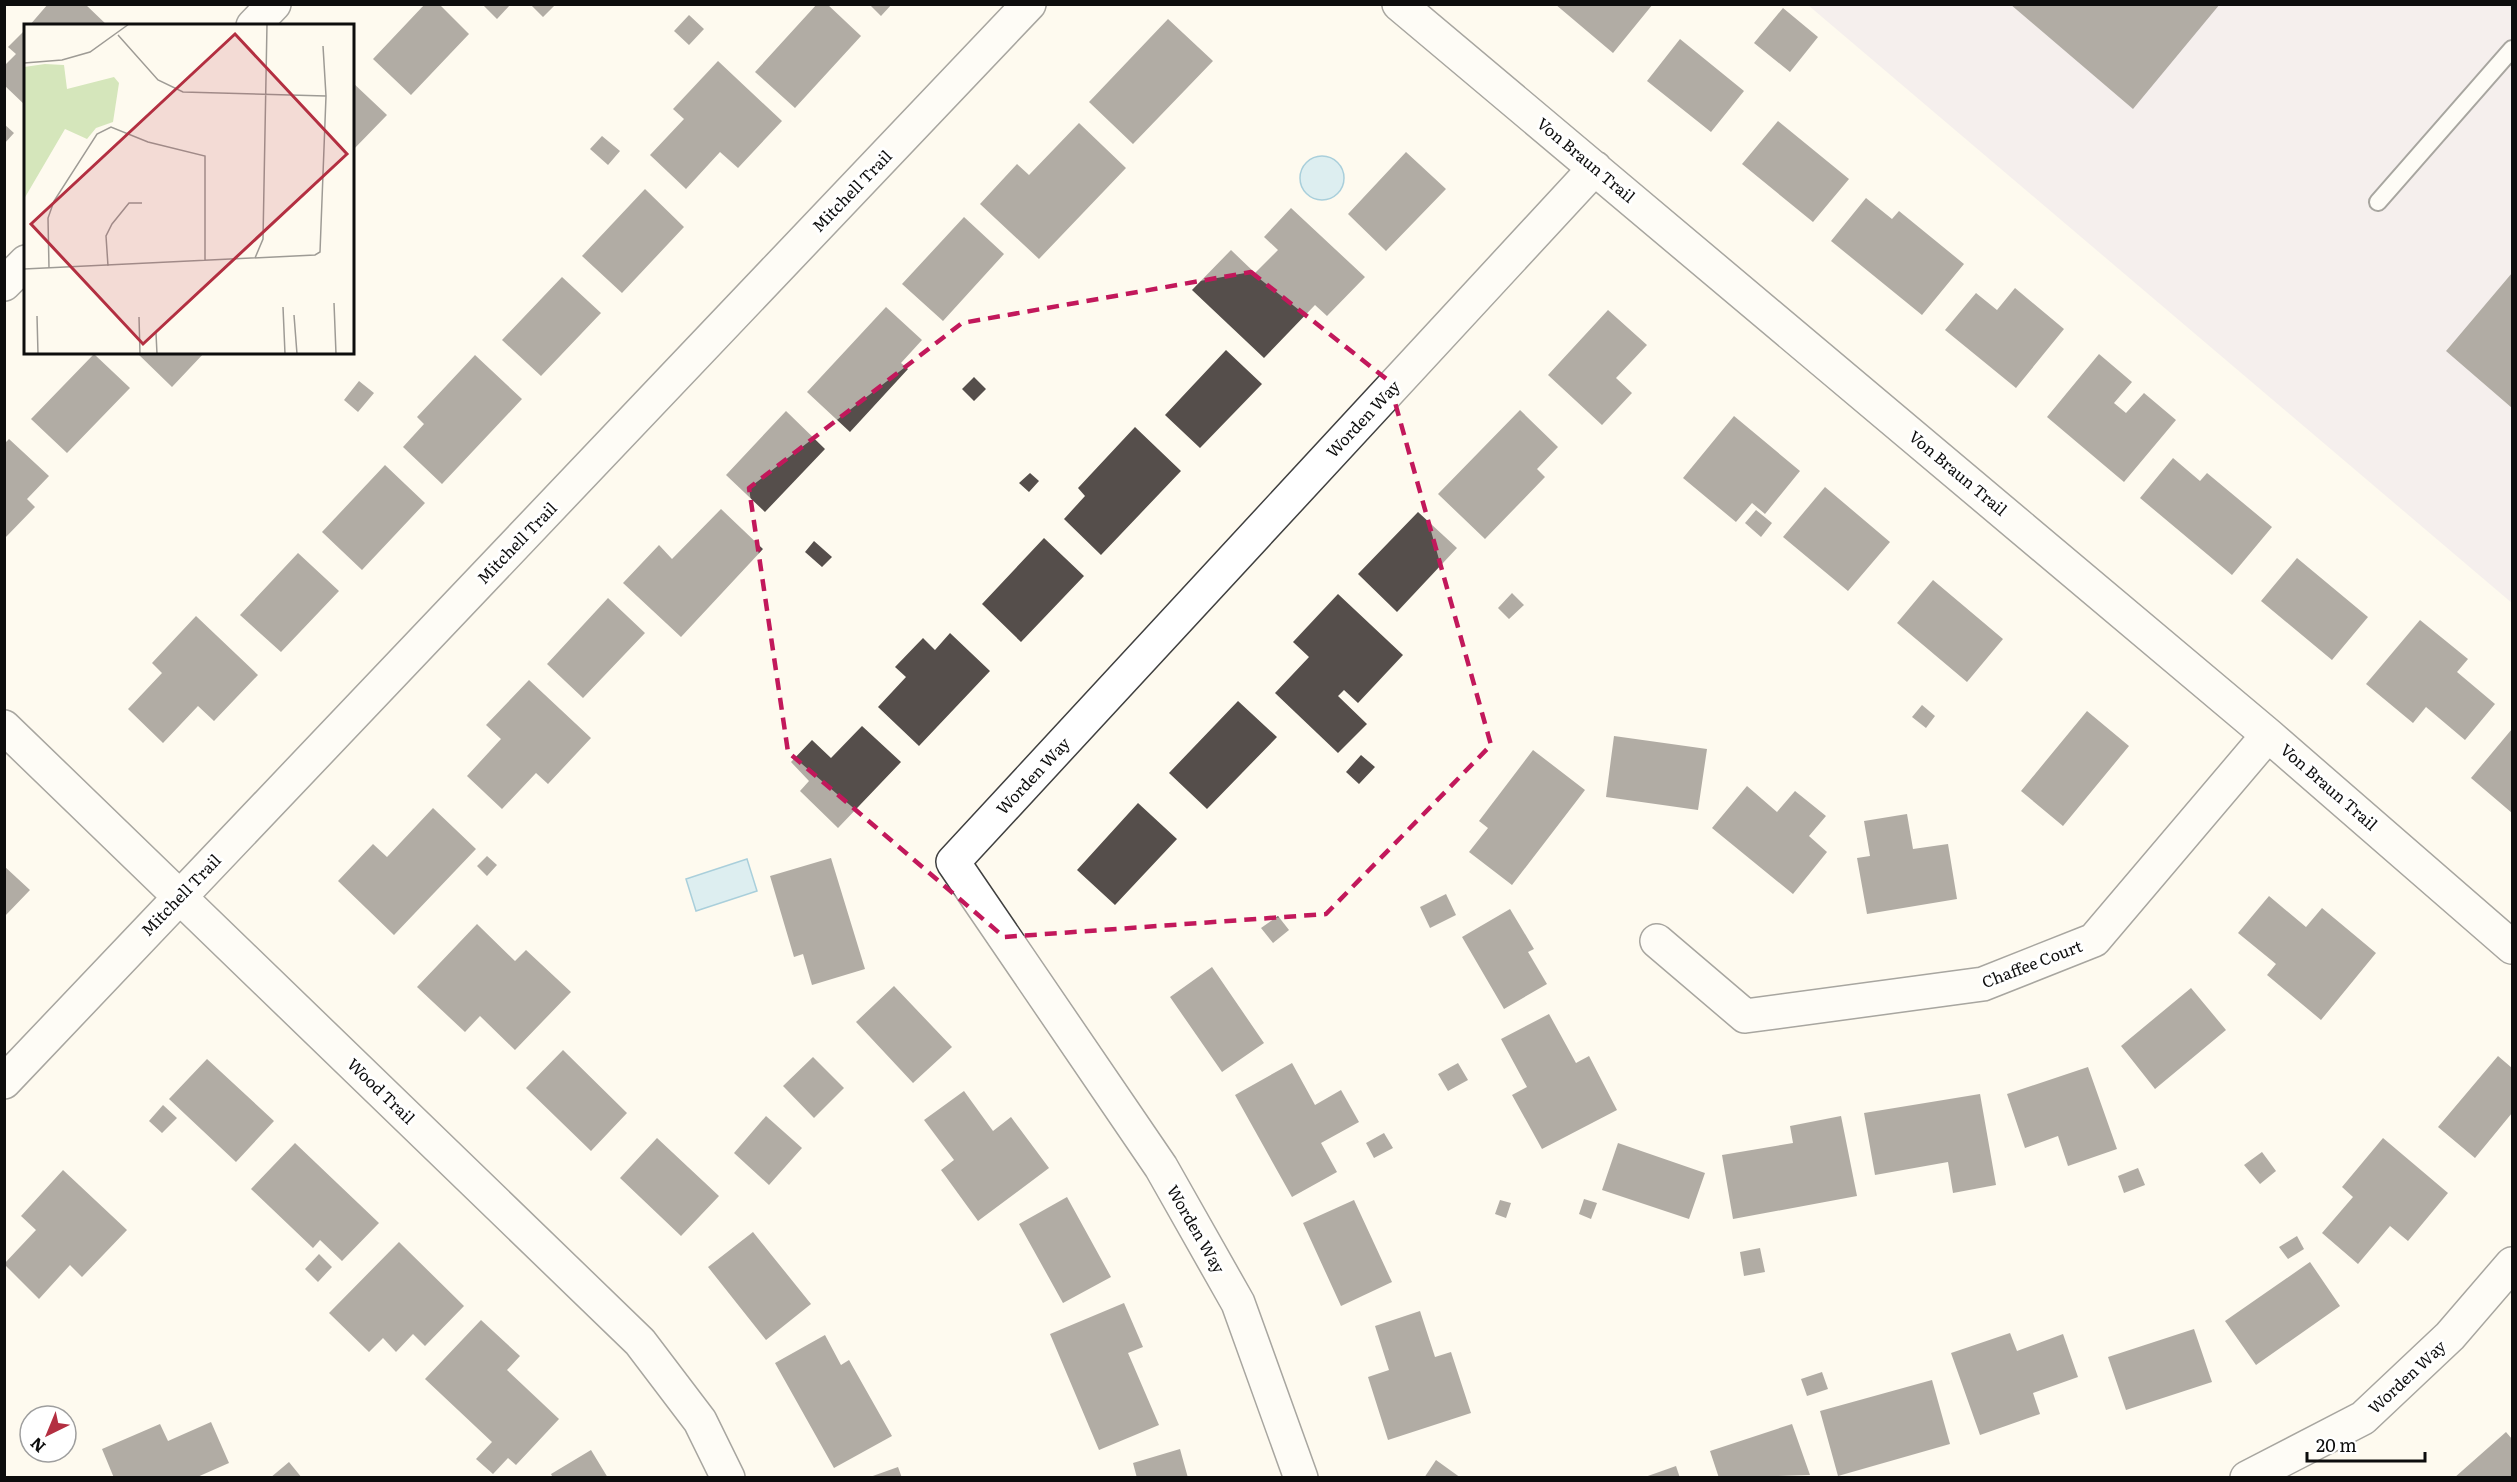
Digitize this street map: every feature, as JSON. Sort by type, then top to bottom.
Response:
[{"type":"street","points":[[255,24],[274,4]]},
{"type":"street","name":"Mitchell Trail","points":[[4,1082],[1029,4]]},
{"type":"street","name":"Von Braun Trail","points":[[1399,4],[2268,735],[2512,947]]},
{"type":"street","name":"Worden Way","points":[[1301,1478],[1238,1303],[1161,1167],[953,862],[1595,168]]},
{"type":"street","points":[[4,284],[24,264]]},
{"type":"street","name":"Wood Trail","points":[[4,727],[640,1342],[700,1421],[728,1478]]},
{"type":"street","name":"Chaffee Court","points":[[1657,941],[1745,1016],[1983,984],[2094,940],[2268,735]]},
{"type":"street","name":"Worden Way","points":[[2247,1478],[2363,1418],[2450,1336],[2512,1263]]},
{"type":"lane","points":[[2378,202],[2512,49]]},
{"type":"highlighted area","points":[[1251,272],[1389,381],[1491,745],[1326,914],[1004,937],[788,752],[749,488],[962,323]]},
{"type":"shaded area","points":[[1808,5],[2512,5],[2512,603]]},
{"type":"water","points":[[1322,156],[1331,157],[1338,162],[1343,169],[1343,187],[1338,194],[1331,199],[1322,200],[1313,199],[1306,194],[1301,187],[1300,178],[1301,169],[1306,162],[1313,157]]},
{"type":"water","points":[[747,859],[757,891],[696,911],[686,879]]},
{"type":"building","points":[[48,4],[85,4],[106,24],[31,24]]},
{"type":"building","points":[[425,4],[439,4],[469,34],[411,95],[373,59]]},
{"type":"building","points":[[482,4],[511,4],[497,19]]},
{"type":"building","points":[[530,4],[556,4],[543,17]]},
{"type":"building","points":[[817,4],[827,4],[861,36],[795,108],[755,72]]},
{"type":"building","points":[[869,4],[892,4],[881,16]]},
{"type":"building","points":[[1555,4],[1653,4],[1613,53]]},
{"type":"building","points":[[2010,4],[2220,4],[2133,109]]},
{"type":"building","points":[[1783,8],[1818,37],[1790,72],[1754,43]]},
{"type":"building","points":[[689,15],[704,29],[689,45],[674,31]]},
{"type":"building","points":[[1168,19],[1213,61],[1133,144],[1089,102]]},
{"type":"building","points":[[24,31],[24,104],[4,85],[4,66],[16,54],[8,47]]},
{"type":"building","points":[[1680,39],[1744,91],[1711,132],[1647,81]]},
{"type":"building","points":[[718,61],[782,121],[738,168],[720,152],[686,189],[650,155],[684,119],[673,109]]},
{"type":"building","points":[[354,84],[387,115],[354,149]]},
{"type":"building","points":[[1778,121],[1849,179],[1813,222],[1742,164]]},
{"type":"building","points":[[1079,123],[1126,168],[1039,259],[980,204],[1017,164],[1029,175]]},
{"type":"building","points":[[4,124],[14,133],[4,144]]},
{"type":"building","points":[[602,136],[620,151],[608,165],[590,149]]},
{"type":"building","points":[[1406,152],[1446,189],[1386,251],[1348,214]]},
{"type":"building","points":[[645,189],[684,227],[622,293],[582,256]]},
{"type":"building","points":[[1866,198],[1892,219],[1899,211],[1964,264],[1922,315],[1831,241]]},
{"type":"building","points":[[1291,208],[1365,277],[1327,316],[1315,305],[1264,358],[1192,290],[1231,250],[1255,273],[1278,250],[1264,237]]},
{"type":"building","points":[[964,217],[1004,254],[943,321],[902,284]]},
{"type":"building","points":[[2512,273],[2512,408],[2446,351]]},
{"type":"building","points":[[562,277],[601,313],[541,376],[502,340]]},
{"type":"building","points":[[2015,288],[2064,329],[2016,388],[1945,330],[1976,293],[1997,310]]},
{"type":"building","points":[[886,307],[922,340],[901,363],[908,369],[850,432],[807,392]]},
{"type":"building","points":[[1608,310],[1647,345],[1616,378],[1632,393],[1602,425],[1548,375]]},
{"type":"building","points":[[1226,350],[1262,384],[1200,448],[1165,415]]},
{"type":"building","points":[[94,354],[130,388],[67,453],[31,419]]},
{"type":"building","points":[[138,354],[203,354],[172,387]]},
{"type":"building","points":[[2099,354],[2132,382],[2114,403],[2126,413],[2144,393],[2176,420],[2124,482],[2047,417]]},
{"type":"building","points":[[475,355],[522,399],[442,484],[403,447],[424,424],[417,417]]},
{"type":"building","points":[[974,377],[986,389],[974,401],[962,389]]},
{"type":"building","points":[[359,381],[374,393],[358,412],[344,400]]},
{"type":"building","points":[[1520,410],[1558,447],[1537,469],[1545,477],[1485,539],[1438,494]]},
{"type":"building","points":[[786,411],[825,449],[765,512],[726,475]]},
{"type":"building","points":[[1734,416],[1800,471],[1765,514],[1752,503],[1736,522],[1683,478]]},
{"type":"building","points":[[1135,427],[1181,471],[1101,555],[1064,519],[1085,496],[1078,488]]},
{"type":"building","points":[[9,439],[49,476],[27,499],[35,507],[4,539],[4,444]]},
{"type":"building","points":[[2173,458],[2200,481],[2207,473],[2272,527],[2232,575],[2140,498]]},
{"type":"building","points":[[385,465],[425,503],[362,570],[322,532]]},
{"type":"building","points":[[1030,473],[1039,481],[1029,492],[1019,483]]},
{"type":"building","points":[[1825,487],[1890,542],[1848,591],[1783,537]]},
{"type":"building","points":[[721,509],[763,549],[681,637],[623,583],[659,545],[672,559]]},
{"type":"building","points":[[1756,510],[1772,523],[1761,537],[1745,523]]},
{"type":"building","points":[[1418,512],[1457,548],[1397,612],[1358,574]]},
{"type":"building","points":[[1044,538],[1084,576],[1021,642],[982,604]]},
{"type":"building","points":[[814,541],[832,557],[822,567],[805,552]]},
{"type":"building","points":[[298,553],[339,591],[281,652],[240,615]]},
{"type":"building","points":[[2297,558],[2368,617],[2332,660],[2261,601]]},
{"type":"building","points":[[1933,580],[2003,639],[1967,682],[1897,623]]},
{"type":"building","points":[[1512,593],[1524,605],[1509,619],[1498,608]]},
{"type":"building","points":[[1338,594],[1403,655],[1358,703],[1344,690],[1338,696],[1367,724],[1338,753],[1275,693],[1309,657],[1293,642]]},
{"type":"building","points":[[608,598],[645,633],[583,698],[547,664]]},
{"type":"building","points":[[196,616],[258,675],[214,721],[198,706],[163,743],[128,709],[162,673],[152,663]]},
{"type":"building","points":[[2420,620],[2468,659],[2457,672],[2495,704],[2465,740],[2426,707],[2413,723],[2366,684]]},
{"type":"building","points":[[950,633],[990,671],[919,746],[878,707],[906,677],[895,667],[923,638],[935,650]]},
{"type":"building","points":[[529,680],[591,738],[548,784],[536,773],[502,809],[467,776],[501,739],[486,725]]},
{"type":"building","points":[[1238,701],[1277,737],[1207,809],[1169,773]]},
{"type":"building","points":[[1922,705],[1935,716],[1926,728],[1912,717]]},
{"type":"building","points":[[2087,711],[2129,746],[2063,826],[2021,791]]},
{"type":"building","points":[[862,726],[901,762],[838,828],[800,791],[809,781],[791,762],[812,740],[831,758]]},
{"type":"building","points":[[2512,729],[2512,813],[2471,778]]},
{"type":"building","points":[[1614,736],[1707,749],[1698,810],[1606,797]]},
{"type":"building","points":[[1533,750],[1585,790],[1512,885],[1469,852],[1488,828],[1479,821]]},
{"type":"building","points":[[1361,755],[1375,767],[1359,784],[1346,772]]},
{"type":"building","points":[[1747,786],[1777,812],[1795,791],[1826,816],[1809,836],[1827,852],[1793,894],[1712,828]]},
{"type":"building","points":[[1138,803],[1177,839],[1115,905],[1077,870]]},
{"type":"building","points":[[433,808],[476,849],[394,935],[338,881],[373,844],[387,857]]},
{"type":"building","points":[[1907,814],[1913,849],[1948,844],[1957,899],[1867,914],[1857,858],[1870,856],[1864,821]]},
{"type":"building","points":[[487,856],[497,865],[487,876],[477,866]]},
{"type":"building","points":[[831,858],[865,969],[812,985],[803,954],[794,957],[770,876]]},
{"type":"building","points":[[4,866],[30,890],[4,917]]},
{"type":"building","points":[[1446,894],[1456,915],[1430,928],[1420,907]]},
{"type":"building","points":[[2269,896],[2306,927],[2322,908],[2376,953],[2321,1020],[2267,975],[2276,964],[2238,933]]},
{"type":"building","points":[[1510,909],[1534,949],[1528,952],[1547,984],[1504,1009],[1462,937]]},
{"type":"building","points":[[1278,916],[1289,930],[1273,943],[1261,928]]},
{"type":"building","points":[[477,924],[515,961],[526,950],[571,992],[515,1050],[480,1016],[465,1032],[417,987]]},
{"type":"building","points":[[1212,967],[1264,1043],[1222,1072],[1170,997]]},
{"type":"building","points":[[894,986],[952,1047],[913,1083],[856,1022]]},
{"type":"building","points":[[2191,988],[2226,1030],[2155,1089],[2121,1046]]},
{"type":"building","points":[[1549,1014],[1576,1063],[1589,1056],[1617,1110],[1542,1149],[1512,1095],[1527,1087],[1501,1039]]},
{"type":"building","points":[[563,1050],[627,1113],[591,1151],[526,1088]]},
{"type":"building","points":[[2498,1056],[2512,1068],[2512,1113],[2475,1158],[2438,1127]]},
{"type":"building","points":[[813,1057],[844,1088],[814,1118],[783,1086]]},
{"type":"building","points":[[207,1059],[274,1121],[236,1162],[169,1099]]},
{"type":"building","points":[[1292,1063],[1315,1105],[1341,1090],[1359,1122],[1321,1143],[1337,1172],[1292,1197],[1235,1095]]},
{"type":"building","points":[[1458,1063],[1468,1080],[1448,1091],[1438,1074]]},
{"type":"building","points":[[2088,1067],[2117,1149],[2068,1166],[2058,1136],[2025,1148],[2007,1094]]},
{"type":"building","points":[[964,1091],[993,1131],[1011,1117],[1049,1168],[978,1221],[941,1170],[954,1160],[924,1120]]},
{"type":"building","points":[[1980,1094],[1996,1185],[1953,1193],[1948,1162],[1875,1175],[1864,1113]]},
{"type":"building","points":[[163,1105],[177,1118],[162,1133],[149,1121]]},
{"type":"building","points":[[766,1116],[802,1148],[769,1185],[734,1153]]},
{"type":"building","points":[[1841,1116],[1857,1196],[1733,1219],[1722,1155],[1793,1143],[1790,1126]]},
{"type":"building","points":[[1384,1133],[1393,1148],[1374,1158],[1366,1143]]},
{"type":"building","points":[[657,1138],[719,1196],[681,1236],[620,1178]]},
{"type":"building","points":[[2383,1138],[2448,1193],[2408,1241],[2390,1226],[2358,1264],[2322,1233],[2353,1197],[2342,1187]]},
{"type":"building","points":[[295,1143],[379,1223],[342,1261],[320,1240],[313,1248],[251,1189]]},
{"type":"building","points":[[1618,1143],[1705,1173],[1689,1219],[1602,1190]]},
{"type":"building","points":[[2262,1152],[2276,1171],[2260,1184],[2244,1165]]},
{"type":"building","points":[[2138,1168],[2145,1185],[2124,1193],[2118,1176]]},
{"type":"building","points":[[63,1170],[127,1230],[82,1277],[70,1265],[39,1299],[4,1264],[36,1230],[21,1216]]},
{"type":"building","points":[[1067,1197],[1111,1277],[1063,1303],[1019,1224]]},
{"type":"building","points":[[1584,1199],[1597,1203],[1591,1219],[1579,1214]]},
{"type":"building","points":[[1354,1200],[1392,1282],[1341,1306],[1303,1223]]},
{"type":"building","points":[[1500,1200],[1511,1203],[1506,1218],[1495,1214]]},
{"type":"building","points":[[753,1232],[811,1304],[766,1340],[708,1267]]},
{"type":"building","points":[[2297,1236],[2304,1249],[2288,1259],[2279,1247]]},
{"type":"building","points":[[399,1242],[464,1306],[425,1346],[413,1334],[396,1352],[383,1338],[369,1352],[329,1313]]},
{"type":"building","points":[[1760,1248],[1765,1272],[1744,1276],[1740,1252]]},
{"type":"building","points":[[319,1254],[332,1267],[318,1282],[305,1269]]},
{"type":"building","points":[[2310,1262],[2340,1306],[2256,1365],[2225,1321]]},
{"type":"building","points":[[1124,1303],[1143,1347],[1128,1353],[1159,1425],[1099,1450],[1050,1334]]},
{"type":"building","points":[[1420,1311],[1435,1357],[1451,1352],[1471,1413],[1388,1440],[1368,1377],[1389,1370],[1375,1326]]},
{"type":"building","points":[[481,1320],[520,1356],[507,1370],[559,1419],[516,1465],[508,1458],[493,1474],[476,1459],[492,1442],[425,1379]]},
{"type":"building","points":[[2194,1329],[2212,1382],[2126,1410],[2108,1357]]},
{"type":"building","points":[[2010,1333],[2017,1351],[2063,1334],[2078,1377],[2033,1393],[2040,1414],[1980,1435],[1951,1353]]},
{"type":"building","points":[[825,1335],[841,1365],[849,1360],[892,1436],[834,1468],[775,1363]]},
{"type":"building","points":[[1822,1372],[1828,1389],[1807,1396],[1801,1379]]},
{"type":"building","points":[[1932,1380],[1950,1444],[1838,1476],[1820,1411]]},
{"type":"building","points":[[211,1422],[229,1463],[195,1478],[114,1478],[102,1449],[160,1424],[168,1441]]},
{"type":"building","points":[[1792,1424],[1810,1475],[1719,1478],[1710,1451]]},
{"type":"building","points":[[2506,1432],[2512,1439],[2512,1478],[2454,1478]]},
{"type":"building","points":[[1180,1449],[1188,1478],[1137,1478],[1133,1463]]},
{"type":"building","points":[[591,1450],[608,1478],[553,1478],[551,1474]]},
{"type":"building","points":[[1436,1460],[1461,1478],[1424,1478]]},
{"type":"building","points":[[289,1462],[302,1478],[270,1478]]},
{"type":"building","points":[[1676,1466],[1680,1478],[1645,1478],[1645,1477]]},
{"type":"building","points":[[898,1467],[902,1478],[870,1478],[870,1477]]}]
